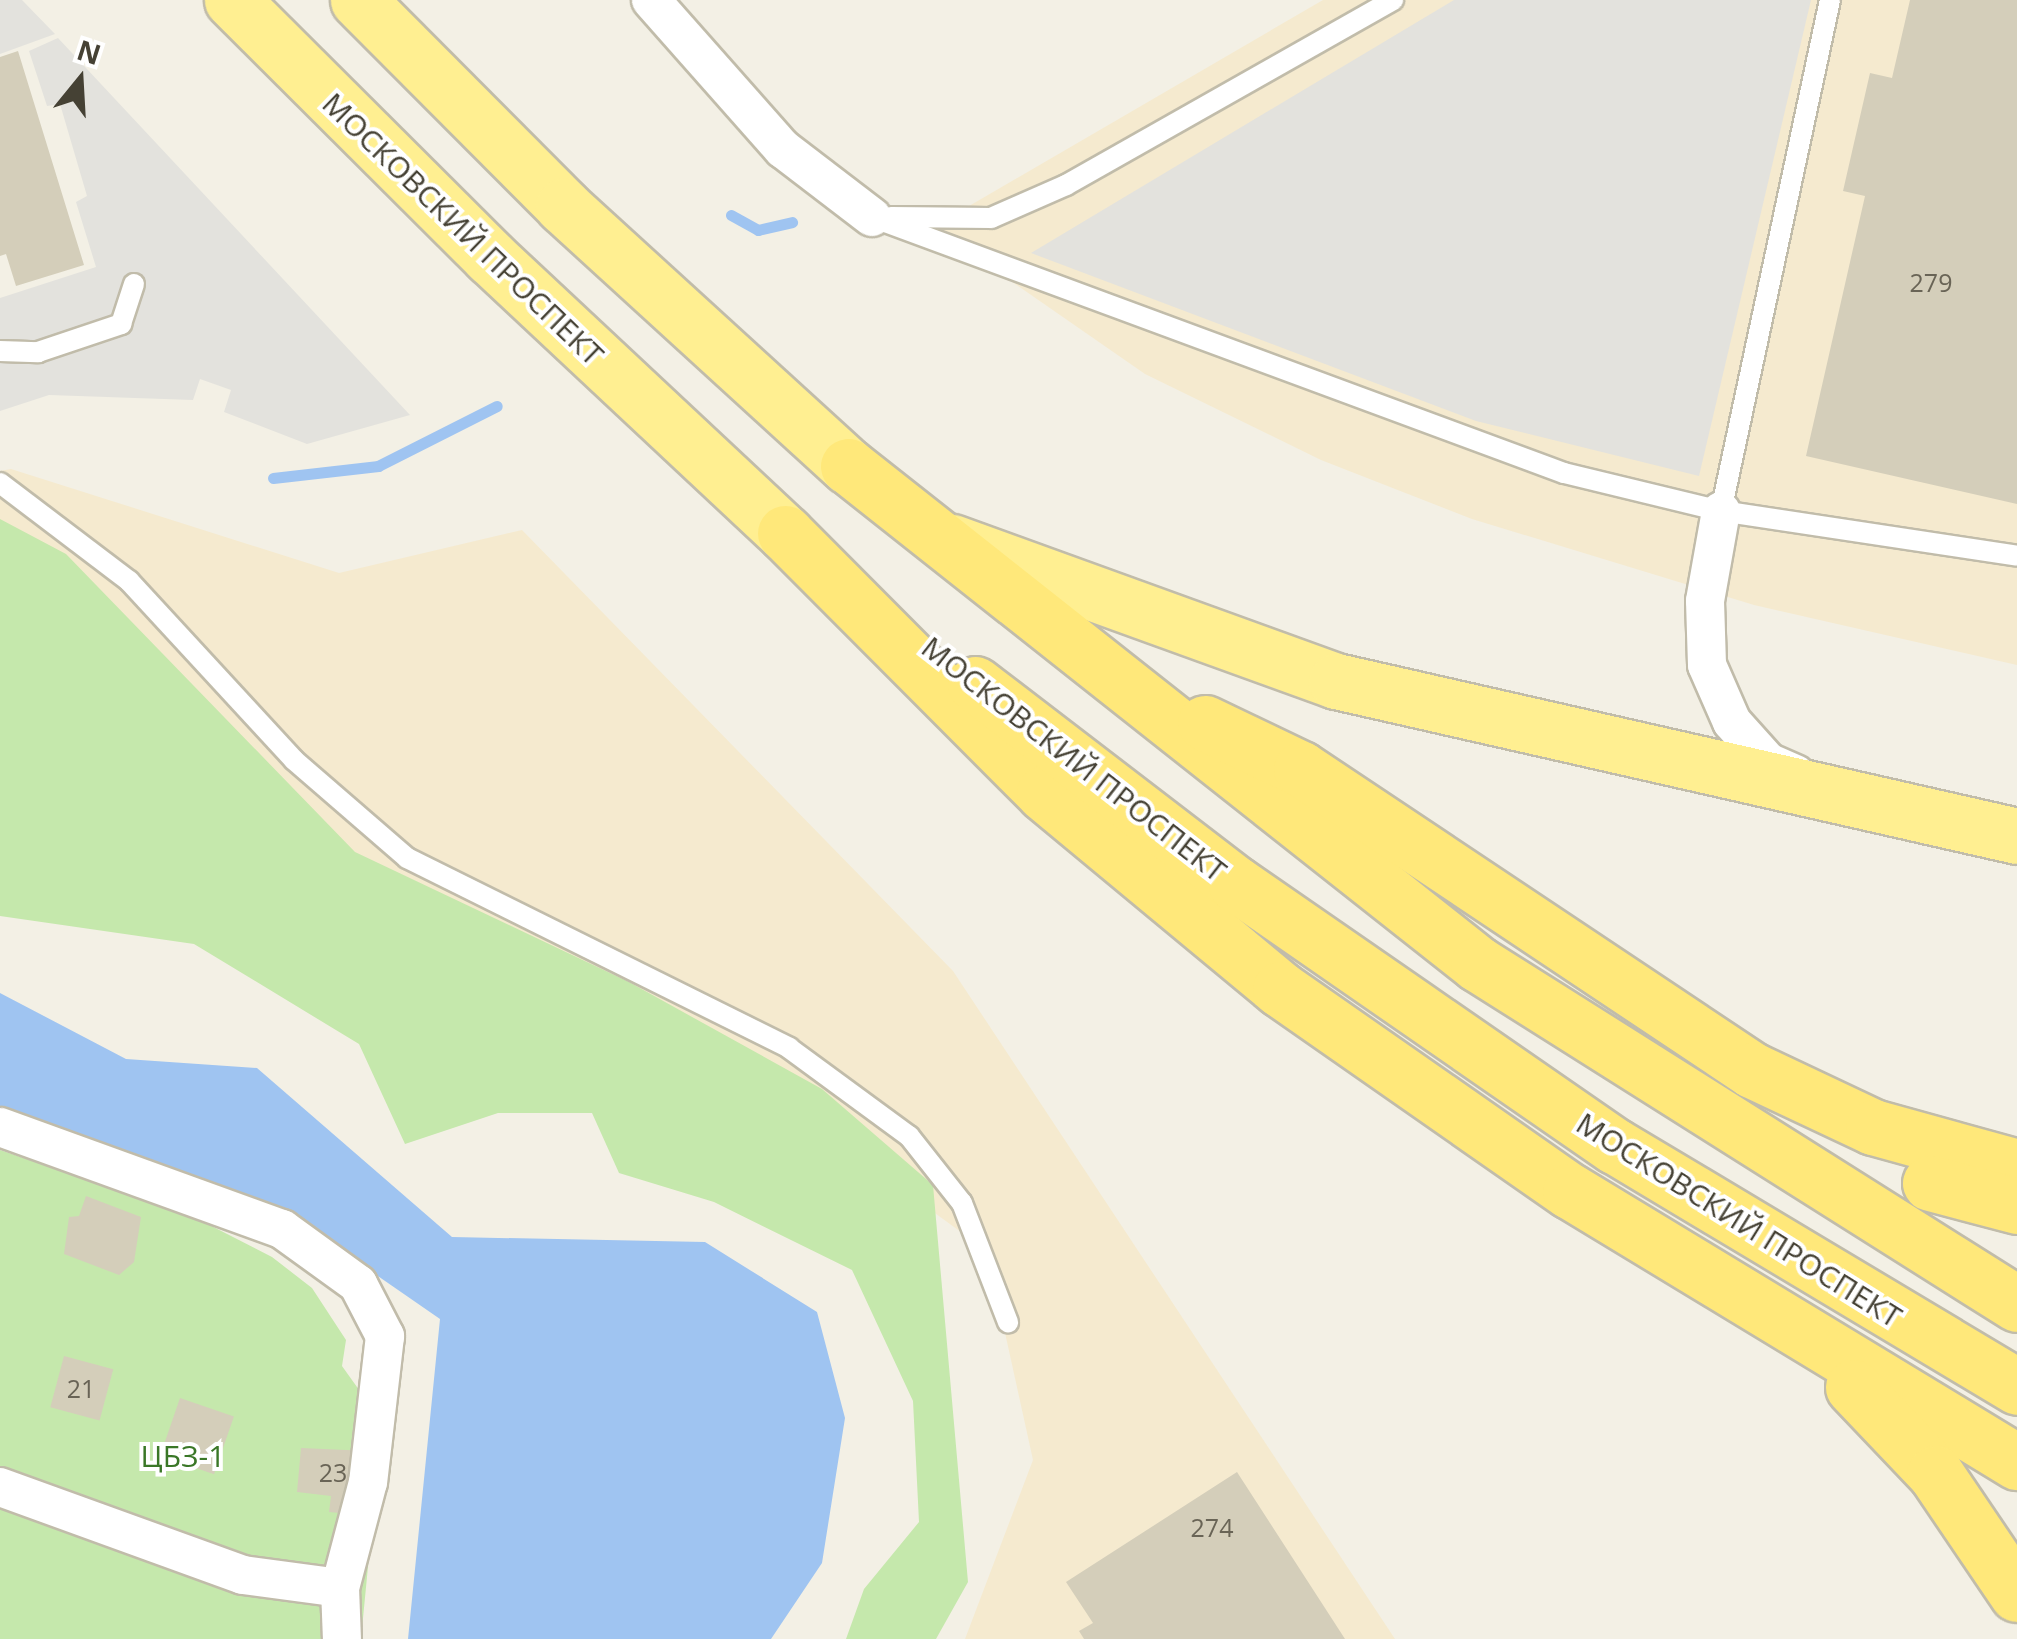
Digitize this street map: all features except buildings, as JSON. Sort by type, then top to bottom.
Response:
[{"type":"highway","points":[[848,466],[920,530],[1478,964],[1648,1076],[2017,1304]]},
{"type":"highway","points":[[784,533],[931,686],[1160,894],[1401,1080],[1733,1292],[2017,1462]]},
{"type":"highway","name":"МОСКОВСКИЙ ПРОСПЕКТ","points":[[784,533],[1100,782],[1432,1022],[1800,1263],[2017,1388]]},
{"type":"highway","points":[[1102,673],[1300,769],[1752,1070],[1873,1127],[2017,1167]]},
{"type":"highway","points":[[1648,1076],[1739,1102],[1867,1162],[2017,1206]]},
{"type":"highway","points":[[1733,1292],[1888,1420],[1935,1473],[2017,1594]]},
{"type":"main road","name":"МОСКОВСКИЙ ПРОСПЕКТ","points":[[232,0],[490,258],[784,533]]},
{"type":"main road","points":[[358,0],[564,206],[848,466]]},
{"type":"main road","points":[[920,530],[1320,676],[1820,786],[2017,836]]},
{"type":"street","points":[[652,0],[783,150],[872,216]]},
{"type":"street","points":[[1721,511],[1706,600],[1707,665],[1732,722],[1768,762],[1820,786]]},
{"type":"street","points":[[0,1127],[282,1230],[358,1284],[385,1336],[368,1482],[340,1588],[342,1639]]},
{"type":"street","points":[[0,1487],[243,1575],[340,1588]]},
{"type":"lane","points":[[872,216],[991,218],[1066,185],[1393,0]]},
{"type":"lane","points":[[1721,511],[1830,0]]},
{"type":"lane","points":[[872,216],[1431,430],[1721,511],[2017,556]]},
{"type":"lane","points":[[0,351],[38,352],[121,324],[134,284]]},
{"type":"lane","points":[[0,483],[128,581],[294,760],[407,858],[790,1048],[909,1136],[962,1204],[1008,1322]]},
{"type":"shaded area","points":[[0,0],[22,0],[55,34],[0,54]]},
{"type":"shaded area","points":[[1323,0],[2017,0],[2017,665],[1754,605],[1472,519],[1321,460],[1145,374],[933,227]]},
{"type":"shaded area","points":[[1454,0],[1811,0],[1699,476],[1476,421],[1031,253]]},
{"type":"shaded area","points":[[58,38],[410,415],[307,444],[224,412],[231,390],[200,379],[193,400],[49,395],[0,411],[0,298],[96,267],[76,202],[87,196],[60,104],[47,106],[29,51]]},
{"type":"shaded area","points":[[11,469],[339,573],[522,530],[953,971],[1395,1639],[965,1639],[1033,1460],[987,1251],[796,1112],[0,821],[0,471]]},
{"type":"green space","points":[[0,519],[66,554],[355,852],[629,982],[822,1089],[933,1185],[968,1582],[936,1639],[846,1639],[864,1589],[919,1522],[913,1401],[852,1270],[714,1202],[619,1173],[592,1113],[498,1113],[405,1144],[359,1044],[194,944],[0,916]]},
{"type":"green space","name":"ЦБЗ-1","points":[[0,1150],[186,1213],[272,1257],[312,1288],[346,1340],[342,1366],[382,1422],[361,1639],[0,1639]]},
{"type":"water","points":[[0,993],[126,1059],[257,1068],[452,1237],[705,1242],[817,1312],[845,1418],[822,1563],[771,1639],[408,1639],[440,1319],[320,1236],[0,1110]]},
{"type":"waterway","points":[[731,215],[758,230],[792,222]]},
{"type":"waterway","points":[[273,478],[378,466],[497,406]]}]
